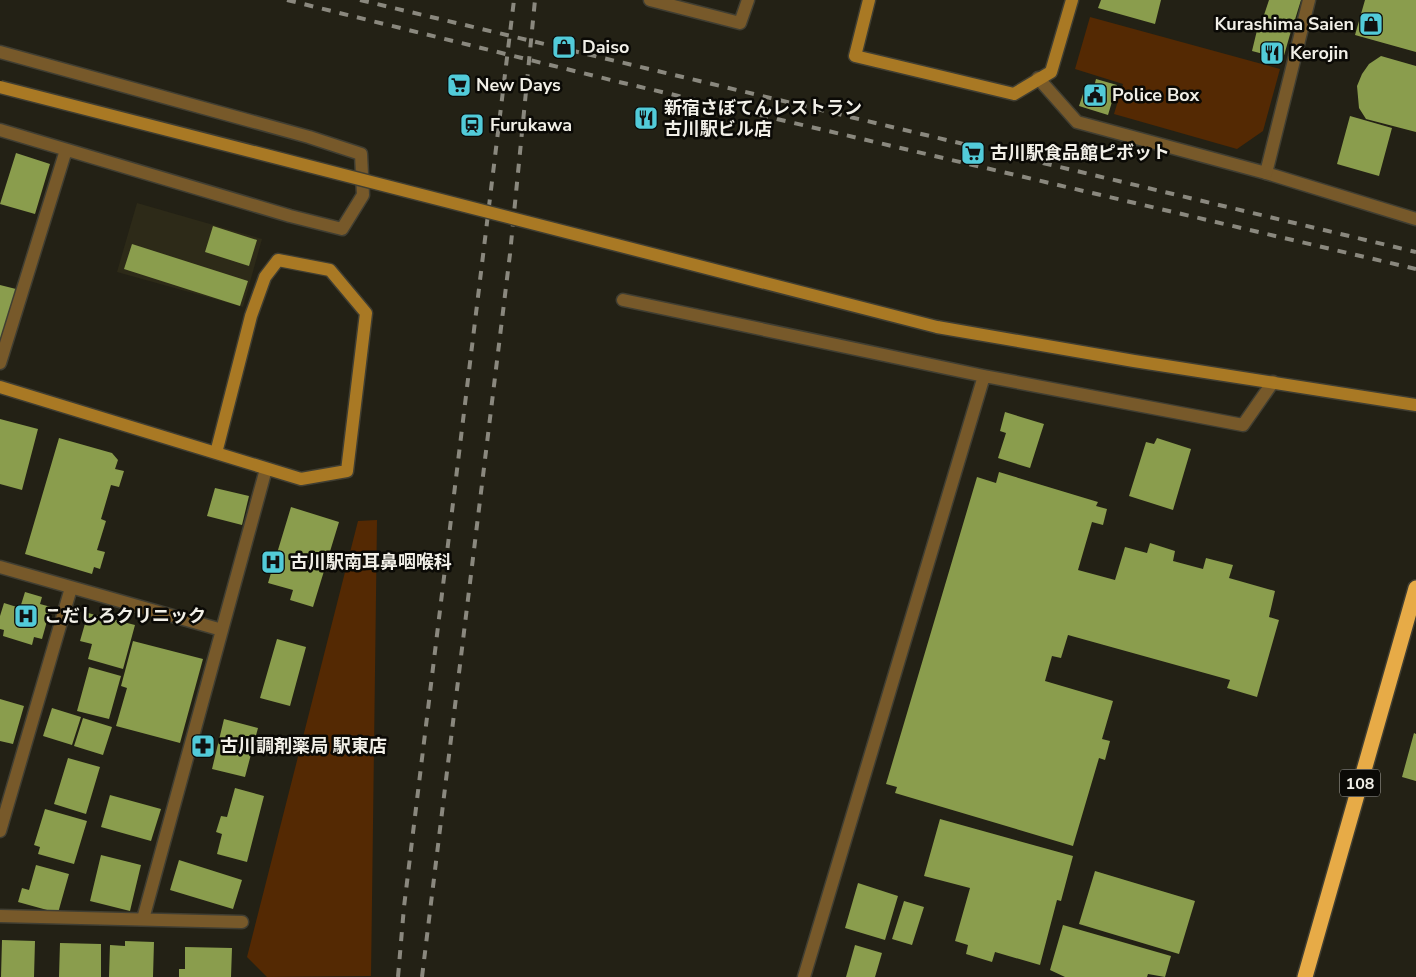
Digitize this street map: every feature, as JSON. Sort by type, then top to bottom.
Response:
[{"type":"highway","name":"108","points":[[1305,977],[1416,588]]},
{"type":"street","points":[[650,0],[740,23],[748,0]]},
{"type":"street","points":[[869,0],[855,56],[1014,94],[1051,72],[1072,0]]},
{"type":"street","points":[[1266,173],[1309,0]]},
{"type":"street","points":[[0,52],[309,137],[361,154],[363,195],[342,228],[290,216],[0,130]]},
{"type":"street","points":[[1038,78],[1077,122],[1266,173],[1416,220]]},
{"type":"street","points":[[0,87],[937,326],[1134,361],[1416,405]]},
{"type":"street","points":[[0,363],[66,150]]},
{"type":"street","points":[[0,387],[301,479],[347,471],[366,313],[330,270],[278,260],[264,277],[251,316],[216,453]]},
{"type":"street","points":[[623,300],[984,376],[1243,425],[1273,382]]},
{"type":"street","points":[[804,977],[984,376]]},
{"type":"street","points":[[143,919],[266,469]]},
{"type":"street","points":[[0,567],[222,630]]},
{"type":"street","points":[[0,831],[71,588]]},
{"type":"street","points":[[0,916],[242,922]]},
{"type":"shaded area","points":[[1090,17],[1280,69],[1263,131],[1237,149],[1114,114],[1123,84],[1075,69]]},
{"type":"shaded area","points":[[137,203],[262,239],[243,307],[117,272]]},
{"type":"shaded area","points":[[377,520],[371,976],[267,977],[247,957],[358,521]]},
{"type":"building","points":[[1101,0],[1161,0],[1155,24],[1098,8]]},
{"type":"building","points":[[1269,0],[1301,0],[1293,26],[1263,18]]},
{"type":"building","points":[[1365,0],[1416,0],[1416,52],[1355,35]]},
{"type":"building","points":[[1259,22],[1291,31],[1283,59],[1252,51]]},
{"type":"building","points":[[1381,56],[1416,66],[1416,132],[1366,119],[1359,108],[1357,86],[1362,74],[1369,64]]},
{"type":"building","points":[[1096,79],[1117,85],[1108,115],[1079,106],[1086,85],[1094,87]]},
{"type":"building","points":[[1350,116],[1392,128],[1379,176],[1337,164]]},
{"type":"building","points":[[16,153],[50,164],[35,214],[0,204]]},
{"type":"building","points":[[213,226],[257,240],[249,266],[205,252]]},
{"type":"building","points":[[132,244],[248,281],[240,306],[124,269]]},
{"type":"building","points":[[0,285],[16,289],[1,346],[0,346]]},
{"type":"building","points":[[1005,412],[1044,424],[1030,468],[998,458],[1006,433],[1000,431]]},
{"type":"building","points":[[0,419],[38,429],[22,490],[0,484]]},
{"type":"building","points":[[59,438],[112,453],[118,460],[115,469],[124,471],[119,487],[111,485],[101,519],[106,521],[97,550],[105,552],[100,569],[94,567],[92,574],[25,554]]},
{"type":"building","points":[[1157,438],[1191,449],[1173,510],[1129,496],[1146,442],[1154,444]]},
{"type":"building","points":[[999,472],[1098,502],[1096,506],[1107,509],[1103,525],[1092,522],[1078,570],[1115,580],[1125,547],[1147,553],[1150,543],[1175,551],[1173,561],[1203,569],[1206,558],[1233,565],[1229,578],[1275,591],[1269,617],[1279,620],[1257,697],[1227,688],[1230,680],[1068,635],[1061,658],[1052,656],[1045,681],[1113,701],[1102,739],[1110,741],[1105,760],[1099,758],[1073,846],[895,793],[897,787],[886,784],[977,477],[996,483]]},
{"type":"building","points":[[215,488],[249,496],[242,525],[207,516]]},
{"type":"building","points":[[291,507],[339,522],[313,607],[290,600],[293,590],[268,583]]},
{"type":"building","points":[[25,592],[42,597],[40,604],[51,607],[42,639],[34,637],[32,645],[3,636],[4,630],[0,629],[0,616],[4,603],[20,608]]},
{"type":"building","points":[[88,613],[135,625],[123,669],[88,659],[92,644],[80,641]]},
{"type":"building","points":[[277,639],[306,647],[290,706],[260,698]]},
{"type":"building","points":[[133,641],[203,659],[180,743],[116,726],[127,688],[121,686]]},
{"type":"building","points":[[89,667],[121,676],[109,719],[77,711]]},
{"type":"building","points":[[0,699],[24,706],[13,744],[0,741]]},
{"type":"building","points":[[52,708],[81,717],[72,745],[43,736]]},
{"type":"building","points":[[83,718],[112,727],[103,755],[74,746]]},
{"type":"building","points":[[224,719],[258,728],[245,777],[212,769]]},
{"type":"building","points":[[1414,733],[1416,734],[1416,781],[1402,777]]},
{"type":"building","points":[[68,758],[100,767],[86,814],[54,804]]},
{"type":"building","points":[[235,788],[264,796],[247,862],[217,854],[222,834],[216,832],[221,816],[227,817]]},
{"type":"building","points":[[110,795],[161,809],[151,841],[101,827]]},
{"type":"building","points":[[45,809],[87,821],[74,864],[38,854],[40,847],[34,845]]},
{"type":"building","points":[[940,819],[1073,856],[1061,901],[1057,900],[1040,965],[995,952],[992,962],[966,954],[968,945],[955,941],[970,888],[924,876]]},
{"type":"building","points":[[101,855],[141,865],[130,911],[90,901]]},
{"type":"building","points":[[179,860],[242,880],[233,909],[170,890]]},
{"type":"building","points":[[36,865],[69,874],[58,913],[18,902],[22,888],[29,890]]},
{"type":"building","points":[[1095,871],[1195,901],[1179,954],[1079,924]]},
{"type":"building","points":[[858,883],[898,896],[885,940],[845,928]]},
{"type":"building","points":[[904,901],[924,907],[912,945],[892,939]]},
{"type":"building","points":[[1063,925],[1171,956],[1165,977],[1148,974],[1147,977],[1065,977],[1050,970]]},
{"type":"building","points":[[2,940],[35,941],[34,977],[1,977]]},
{"type":"building","points":[[125,941],[154,942],[153,977],[109,977],[110,945],[125,946]]},
{"type":"building","points":[[60,943],[101,944],[101,977],[59,977]]},
{"type":"building","points":[[855,945],[882,953],[875,977],[846,977]]},
{"type":"building","points":[[185,947],[232,948],[231,977],[179,977],[179,969],[185,969]]},
{"type":"railway","points":[[287,0],[615,81],[1416,269]]},
{"type":"railway","points":[[360,0],[1416,252]]},
{"type":"railway","points":[[398,977],[404,907],[514,0]]},
{"type":"railway","points":[[422,977],[510,254],[535,0]]},
{"type":"place","name":"Kurashima Saien","points":[[1371,24]]},
{"type":"place","name":"Daiso","points":[[564,47]]},
{"type":"place","name":"Kerojin","points":[[1272,53]]},
{"type":"place","name":"New Days","points":[[459,85]]},
{"type":"place","name":"Police Box","points":[[1095,95]]},
{"type":"place","name":"新宿さぼてんレストラン 古川駅ビル店","points":[[646,118]]},
{"type":"place","name":"Furukawa","points":[[472,125]]},
{"type":"place","name":"古川駅食品館ピボット","points":[[973,153]]},
{"type":"place","name":"古川駅南耳鼻咽喉科","points":[[273,562]]},
{"type":"place","name":"こだしろクリニック","points":[[26,616]]},
{"type":"place","name":"古川調剤薬局 駅東店","points":[[203,746]]}]
